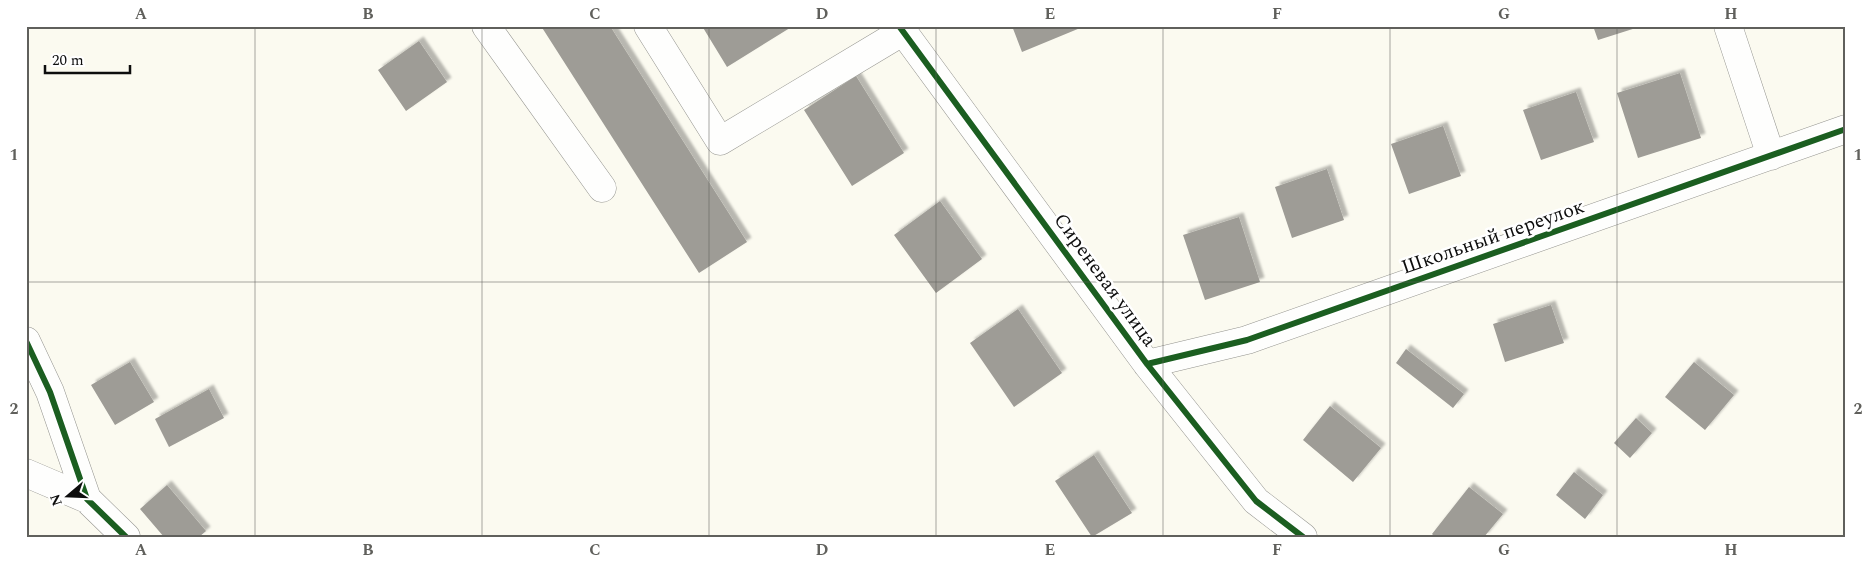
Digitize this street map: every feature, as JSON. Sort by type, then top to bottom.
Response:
[{"type":"street","points":[[486,26],[602,188]]},
{"type":"street","points":[[648,26],[720,141],[901,29]]},
{"type":"street","points":[[1728,26],[1771,156]]},
{"type":"street","name":"Сиреневая улица","points":[[901,29],[1147,364],[1256,501],[1303,537]]},
{"type":"street","name":"Школьный переулок","points":[[1147,364],[1247,340],[1846,129]]},
{"type":"street","points":[[26,341],[50,392],[87,499]]},
{"type":"street","points":[[26,473],[87,499],[126,537]]},
{"type":"building","points":[[541,26],[610,26],[747,242],[699,273]]},
{"type":"building","points":[[702,26],[793,26],[727,67]]},
{"type":"building","points":[[1012,26],[1085,26],[1022,52]]},
{"type":"building","points":[[1593,26],[1639,26],[1639,27],[1598,40]]},
{"type":"building","points":[[419,41],[447,82],[406,111],[378,70]]},
{"type":"building","points":[[1680,73],[1701,138],[1638,158],[1617,93]]},
{"type":"building","points":[[856,76],[904,153],[852,186],[804,110]]},
{"type":"building","points":[[1576,92],[1594,142],[1541,160],[1523,110]]},
{"type":"building","points":[[1443,126],[1461,176],[1409,194],[1391,144]]},
{"type":"building","points":[[1327,169],[1344,220],[1292,238],[1275,187]]},
{"type":"building","points":[[940,201],[982,259],[936,293],[894,235]]},
{"type":"building","points":[[1239,217],[1260,282],[1205,300],[1183,235]]},
{"type":"building","points":[[1551,305],[1564,343],[1505,362],[1493,324]]},
{"type":"building","points":[[1018,309],[1062,373],[1014,407],[970,343]]},
{"type":"building","points":[[1406,349],[1464,394],[1453,408],[1396,363]]},
{"type":"building","points":[[130,362],[154,402],[115,425],[91,385]]},
{"type":"building","points":[[1694,362],[1734,395],[1705,430],[1665,397]]},
{"type":"building","points":[[209,389],[224,418],[169,447],[155,419]]},
{"type":"building","points":[[1330,406],[1381,448],[1353,482],[1303,440]]},
{"type":"building","points":[[1636,418],[1652,433],[1630,458],[1614,443]]},
{"type":"building","points":[[1094,455],[1132,513],[1092,537],[1055,481]]},
{"type":"building","points":[[1574,472],[1603,495],[1585,519],[1556,495]]},
{"type":"building","points":[[167,485],[206,531],[199,537],[164,537],[140,509]]},
{"type":"building","points":[[1469,487],[1503,514],[1484,537],[1435,537],[1432,534]]},
{"type":"cycle path","points":[[899,26],[1147,364],[1256,501],[1303,537]]},
{"type":"cycle path","points":[[1147,364],[1247,340],[1846,129]]},
{"type":"cycle path","points":[[26,341],[50,392],[87,499],[126,537]]}]
